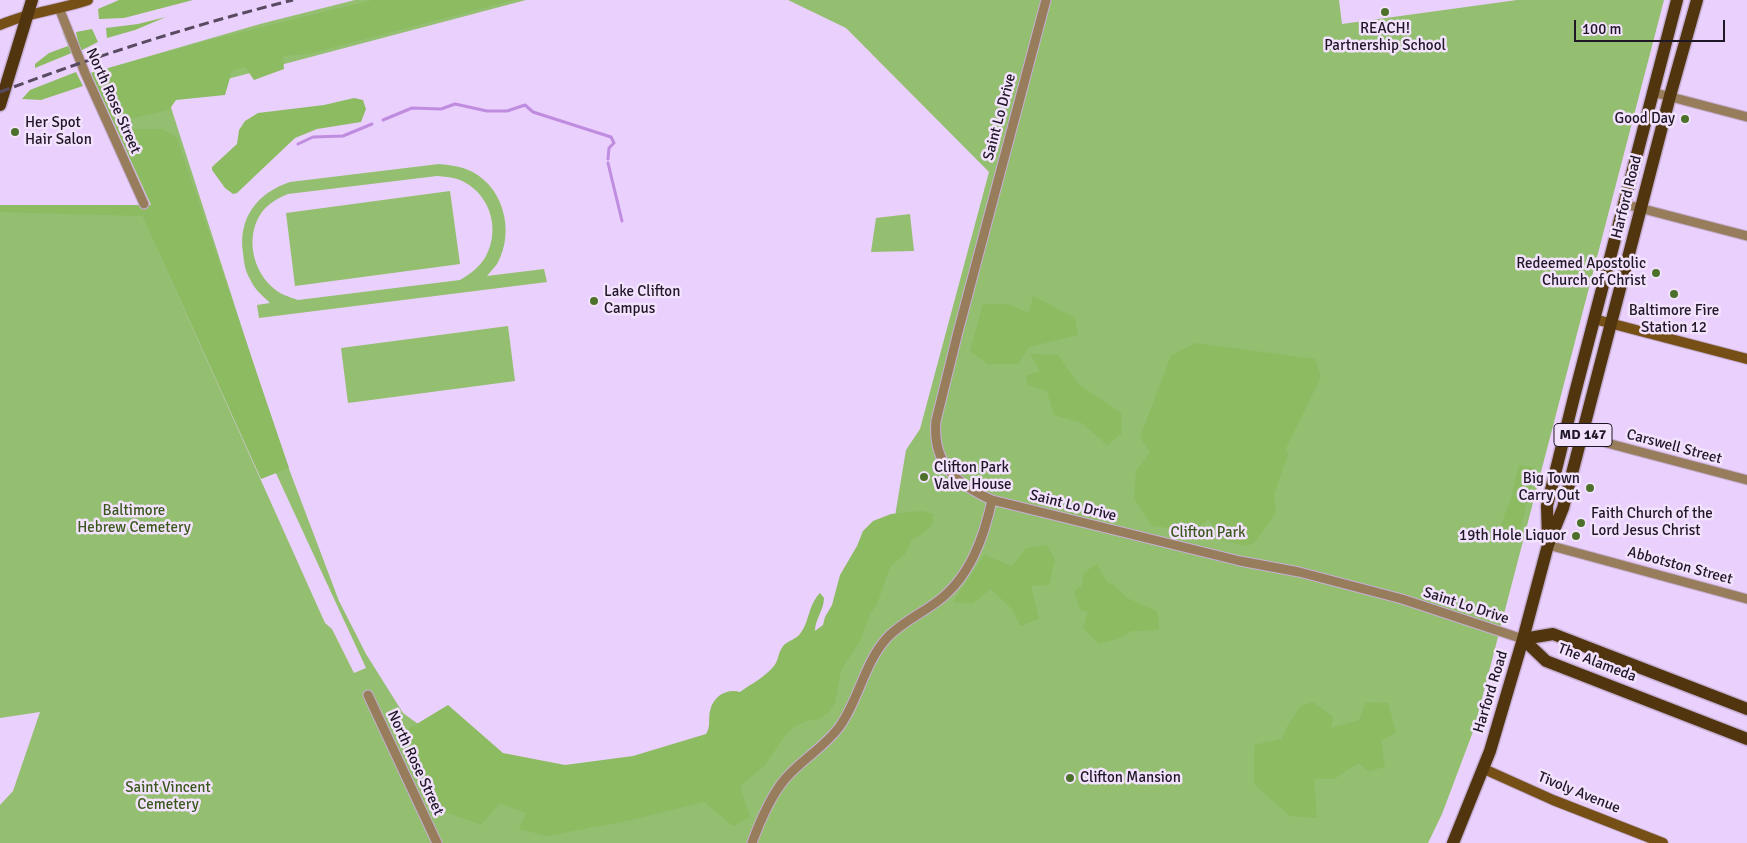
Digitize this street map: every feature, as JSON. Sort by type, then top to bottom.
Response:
[{"type":"main road","points":[[0,105],[32,0]]},
{"type":"main road","name":"Harford Road","points":[[1548,545],[1547,506],[1677,0]]},
{"type":"main road","name":"Harford Road","points":[[1453,843],[1484,769],[1523,639],[1548,545],[1563,508],[1670,96],[1697,0]]},
{"type":"main road","name":"The Alameda","points":[[1523,639],[1553,634],[1747,709]]},
{"type":"main road","name":"The Alameda","points":[[1523,639],[1546,661],[1747,739]]},
{"type":"street","points":[[0,25],[28,14],[88,0]]},
{"type":"street","name":"Saint Lo Drive","points":[[1046,0],[955,341],[936,420],[935,431],[938,452],[948,469],[965,486],[992,500],[1240,561],[1318,577],[1402,599],[1523,639]]},
{"type":"street","name":"North Rose Street","points":[[59,8],[85,73],[144,204]]},
{"type":"street","points":[[1652,92],[1747,117]]},
{"type":"street","points":[[1624,204],[1747,236]]},
{"type":"street","points":[[1594,319],[1747,359]]},
{"type":"street","name":"Carswell Street","points":[[1565,432],[1747,480]]},
{"type":"street","points":[[752,843],[769,805],[786,778],[825,742],[846,718],[868,669],[886,639],[944,596],[960,579],[979,544],[992,500]]},
{"type":"street","name":"Abbotston Street","points":[[1548,545],[1747,598]]},
{"type":"street","name":"North Rose Street","points":[[368,695],[437,843]]},
{"type":"street","name":"Tivoly Avenue","points":[[1484,769],[1553,800],[1663,843]]},
{"type":"green space","points":[[119,0],[193,0],[124,18],[99,19],[98,9]]},
{"type":"green space","name":"Clifton Park","points":[[355,0],[526,0],[167,95],[278,440],[339,601],[366,654],[403,713],[450,747],[666,806],[888,558],[906,450],[920,429],[989,172],[846,28],[788,0],[1339,0],[1342,24],[1517,0],[1664,0],[1474,729],[1442,814],[1428,843],[0,843],[0,805],[13,791],[40,712],[0,718],[0,208],[141,213],[325,623],[332,629],[354,673],[366,668],[91,73],[260,24]]},
{"type":"green space","points":[[373,0],[514,0],[308,54],[283,56],[284,69],[254,80],[245,67],[232,71],[225,95],[176,100],[169,110],[125,120],[129,129],[162,129],[177,138],[289,468],[261,479],[142,216],[0,212],[0,205],[151,205],[91,73],[206,41]]},
{"type":"green space","points":[[166,17],[135,30],[107,38],[106,28],[138,24]]},
{"type":"green space","points":[[92,29],[98,42],[80,51],[76,32]]},
{"type":"green space","points":[[62,31],[69,37],[74,52],[35,68],[35,64],[49,53],[68,46]]},
{"type":"green space","points":[[76,72],[83,86],[41,100],[22,99],[30,90]]},
{"type":"green space","points":[[354,98],[363,100],[366,109],[361,122],[317,129],[295,138],[237,193],[233,194],[225,188],[212,170],[212,167],[237,144],[239,130],[245,121],[258,113],[324,105]]},
{"type":"green space","points":[[439,164],[466,169],[479,176],[489,185],[497,197],[505,223],[503,251],[497,264],[487,276],[544,269],[547,282],[259,318],[257,305],[270,303],[256,289],[247,273],[242,240],[244,229],[252,208],[259,200],[278,187],[290,182]],"holes":[[[437,176],[451,177],[473,188],[487,205],[490,214],[492,235],[486,256],[481,264],[460,280],[298,300],[274,289],[259,270],[253,250],[254,230],[262,212],[281,197],[288,194]]]},
{"type":"green space","points":[[450,191],[460,264],[295,286],[286,213]]},
{"type":"green space","points":[[910,214],[914,251],[871,252],[876,218]]},
{"type":"green space","points":[[1033,296],[1075,318],[1078,335],[1029,347],[1018,364],[988,364],[970,351],[983,304],[1008,304],[1029,313]]},
{"type":"green space","points":[[508,326],[515,381],[348,403],[341,348]]},
{"type":"green space","points":[[1195,343],[1315,359],[1321,377],[1286,448],[1288,454],[1274,495],[1276,513],[1254,543],[1246,546],[1200,535],[1213,527],[1208,519],[1194,533],[1151,525],[1134,498],[1136,471],[1150,452],[1140,437],[1171,356]]},
{"type":"green space","points":[[1030,354],[1058,355],[1078,384],[1121,413],[1122,433],[1107,445],[1082,423],[1054,415],[1047,391],[1028,385],[1026,376],[1040,371]]},
{"type":"green space","points":[[1519,465],[1535,468],[1520,531],[1511,536],[1501,525],[1511,498]]},
{"type":"green space","points":[[922,511],[933,514],[932,525],[921,535],[912,539],[906,553],[890,567],[877,604],[870,614],[860,641],[841,670],[835,703],[830,711],[819,719],[806,721],[793,727],[765,765],[740,786],[750,817],[733,826],[704,802],[631,820],[548,836],[519,829],[526,813],[500,803],[481,825],[431,807],[405,760],[409,748],[405,731],[448,705],[503,753],[565,765],[633,756],[706,734],[710,711],[717,697],[730,691],[740,692],[762,677],[776,664],[782,647],[798,636],[803,629],[813,603],[820,593],[824,598],[824,602],[816,622],[815,631],[823,625],[832,605],[840,575],[857,546],[863,531],[873,521],[891,514]]},
{"type":"green space","points":[[1046,545],[1055,559],[1049,585],[1031,586],[1039,619],[1020,626],[1013,610],[991,589],[972,604],[953,602],[984,555],[1012,566],[1026,548]]},
{"type":"green space","points":[[1097,564],[1107,582],[1115,586],[1127,598],[1157,611],[1159,629],[1132,631],[1117,639],[1099,644],[1083,628],[1088,612],[1080,610],[1074,591],[1082,586],[1084,573]]},
{"type":"green space","points":[[1313,702],[1333,717],[1331,728],[1359,720],[1366,702],[1388,703],[1396,732],[1381,741],[1385,767],[1368,771],[1358,763],[1334,779],[1314,779],[1317,818],[1290,816],[1254,784],[1254,745],[1282,739],[1288,725],[1301,706]]},
{"type":"waterway","points":[[383,120],[412,108],[441,109],[455,104],[487,111],[507,111],[525,105],[533,112],[611,137],[614,143],[609,148],[608,159]]},
{"type":"waterway","points":[[298,144],[313,137],[343,136],[372,124]]},
{"type":"waterway","points":[[608,163],[622,221]]},
{"type":"railway","points":[[0,92],[145,42],[293,0]]},
{"type":"place","name":"REACH! Partnership School","points":[[1385,12]]},
{"type":"place","name":"Good Day","points":[[1685,119]]},
{"type":"place","name":"Her Spot Hair Salon","points":[[15,132]]},
{"type":"place","name":"Redeemed Apostolic Church of Christ","points":[[1656,273]]},
{"type":"place","name":"Baltimore Fire Station 12","points":[[1674,294]]},
{"type":"place","name":"Lake Clifton Campus","points":[[594,301]]},
{"type":"place","name":"Clifton Park Valve House","points":[[924,477]]},
{"type":"place","name":"Big Town Carry Out","points":[[1590,488]]},
{"type":"place","name":"Faith Church of the Lord Jesus Christ","points":[[1581,523]]},
{"type":"place","name":"19th Hole Liquor","points":[[1576,536]]},
{"type":"place","name":"Clifton Mansion","points":[[1070,778]]},
{"type":"park label","name":"Baltimore Hebrew Cemetery","points":[[134,520]]},
{"type":"park label","name":"Saint Vincent Cemetery","points":[[168,796]]}]
